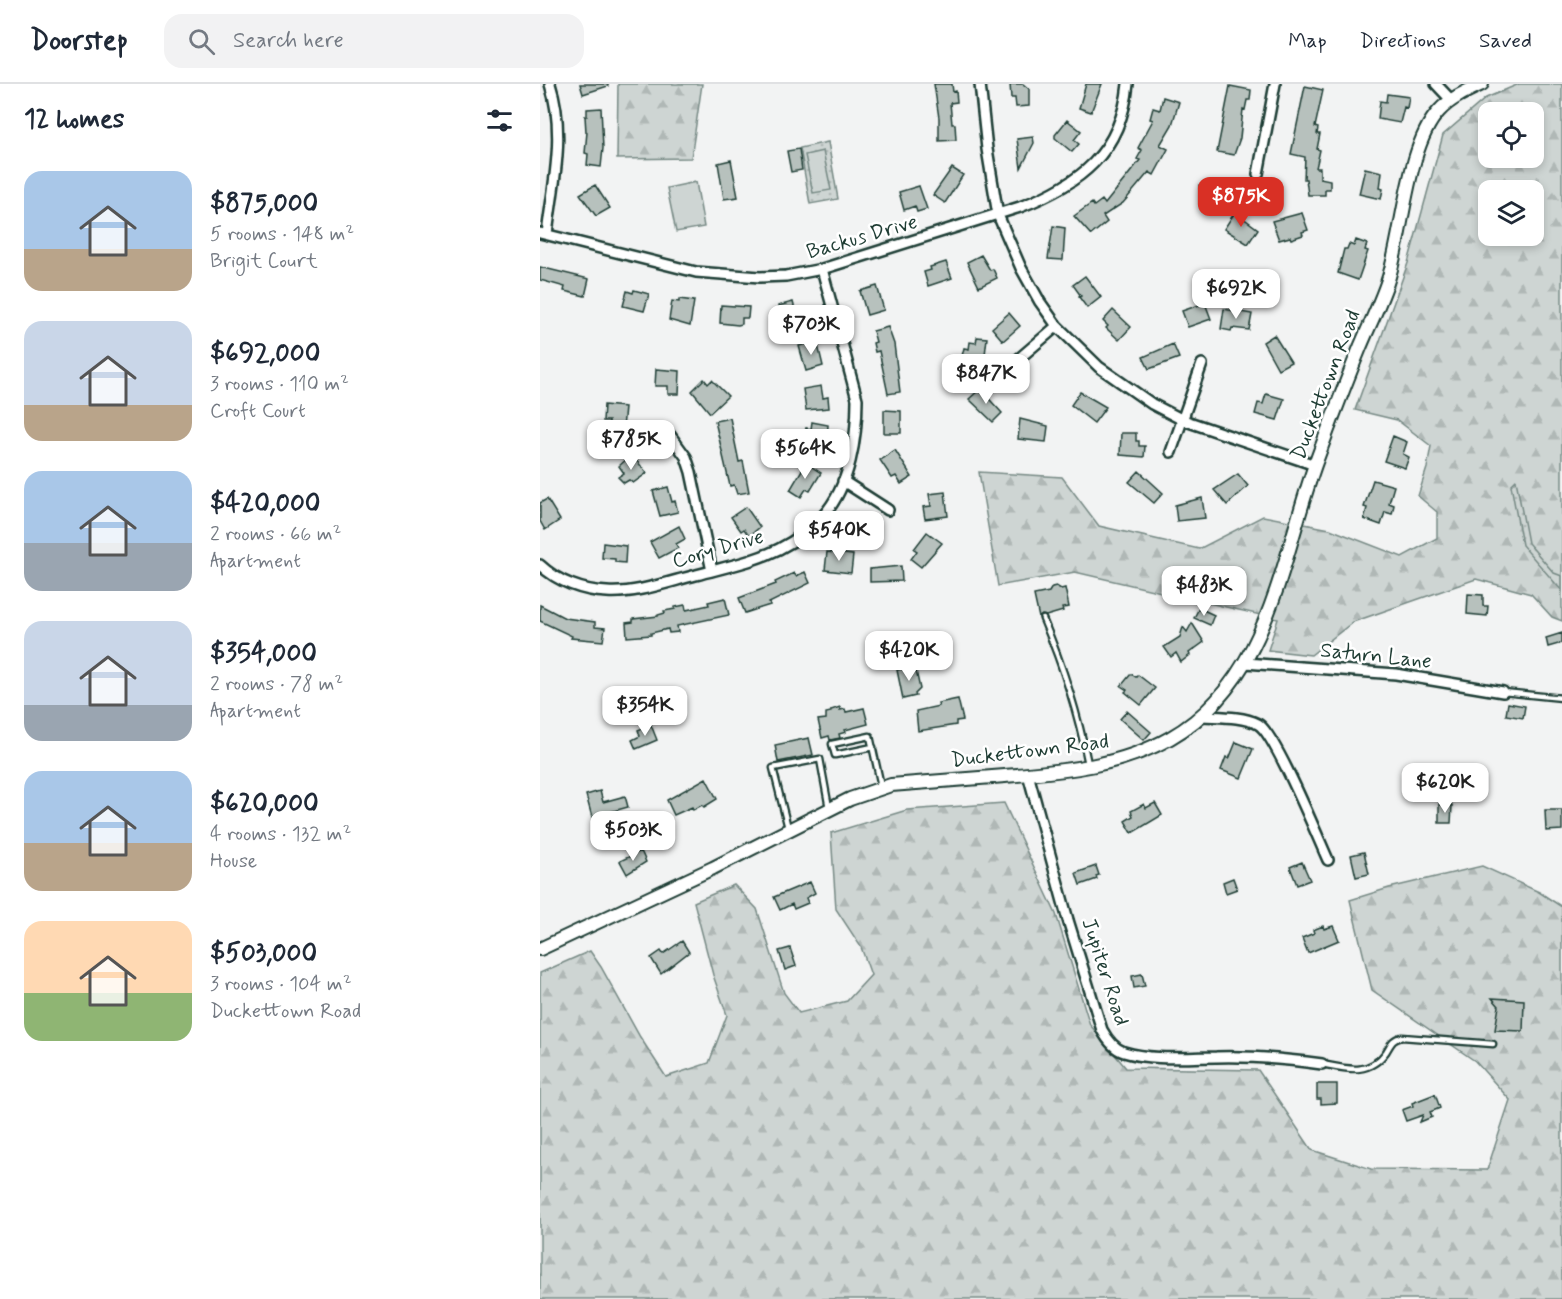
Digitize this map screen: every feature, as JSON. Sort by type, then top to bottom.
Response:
[{"type":"street","points":[[543,233],[558,134],[556,108],[550,84]]},
{"type":"street","points":[[980,84],[987,149],[998,215],[1021,268],[1057,326],[1099,367],[1152,404],[1183,420],[1315,465]]},
{"type":"street","name":"Backus Drive","points":[[543,233],[696,272],[760,277],[786,276],[822,269],[998,215],[1057,191],[1088,170],[1115,133],[1128,84]]},
{"type":"street","points":[[1258,174],[1275,84]]},
{"type":"street","points":[[1436,84],[1452,101]]},
{"type":"street","name":"Duckettown Road","points":[[540,949],[713,868],[850,799],[891,785],[1028,774],[1088,767],[1124,759],[1148,750],[1203,716],[1245,663],[1265,623],[1315,465],[1387,283],[1413,167],[1425,133],[1433,118],[1452,101],[1482,84]]},
{"type":"street","name":"Cory Drive","points":[[540,566],[559,579],[593,591],[636,590],[753,560],[795,540],[824,514],[843,481],[855,439],[857,399],[822,269]]},
{"type":"street","points":[[1015,362],[1057,326]]},
{"type":"street","points":[[1171,452],[1202,364]]},
{"type":"street","points":[[670,435],[686,457],[691,472],[712,571]]},
{"type":"street","points":[[843,481],[888,510]]},
{"type":"street","name":"Saturn Lane","points":[[1245,663],[1396,674],[1503,692]]},
{"type":"street","points":[[1203,716],[1249,721],[1265,729],[1310,818],[1328,860]]},
{"type":"street","name":"Jupiter Road","points":[[1028,774],[1068,920],[1102,1029],[1113,1045],[1122,1051],[1170,1058],[1252,1057],[1322,1064]]},
{"type":"lane","points":[[1042,618],[1070,689],[1079,719],[1088,767]]},
{"type":"lane","points":[[1503,692],[1562,698]]},
{"type":"lane","points":[[873,747],[835,755],[832,744],[870,736],[873,747],[882,788]]},
{"type":"lane","points":[[789,830],[773,768],[820,759],[830,810]]},
{"type":"lane","points":[[1322,1064],[1355,1068],[1373,1066],[1381,1059],[1393,1040],[1402,1036],[1493,1044]]},
{"type":"green space","points":[[618,84],[702,84],[691,158],[617,159]]},
{"type":"green space","points":[[1519,84],[1562,84],[1562,621],[1552,617],[1531,594],[1476,579],[1353,622],[1311,655],[1268,650],[1278,619],[1075,572],[998,586],[979,472],[1062,477],[1099,526],[1199,549],[1263,516],[1330,529],[1402,557],[1437,538],[1437,512],[1418,496],[1431,446],[1397,420],[1355,410],[1408,263],[1443,135],[1478,105],[1478,168],[1544,168],[1544,102],[1481,102]]},
{"type":"green space","points":[[828,142],[838,199],[810,204],[800,148]]},
{"type":"green space","points":[[823,151],[831,190],[813,193],[805,155]]},
{"type":"green space","points":[[696,182],[704,227],[676,232],[667,188]]},
{"type":"green space","points":[[1516,480],[1528,543],[1554,573],[1562,576],[1562,591],[1522,545],[1511,485]]},
{"type":"green space","points":[[1004,803],[1056,914],[1090,1025],[1126,1068],[1258,1070],[1312,1150],[1371,1169],[1487,1170],[1510,1100],[1475,1061],[1372,990],[1350,900],[1389,888],[1482,866],[1539,892],[1562,907],[1562,1299],[540,1299],[540,973],[590,951],[666,1077],[709,1063],[727,1015],[713,975],[694,902],[734,885],[757,909],[784,993],[799,1013],[847,1001],[871,975],[861,947],[836,909],[831,833],[907,810]]},
{"type":"building","points":[[580,84],[608,84],[608,86],[583,94]]},
{"type":"building","points":[[934,84],[952,84],[953,92],[956,91],[957,102],[950,103],[956,140],[939,141],[939,118]]},
{"type":"building","points":[[1010,84],[1023,84],[1029,89],[1029,106],[1016,107],[1015,98],[1011,98]]},
{"type":"building","points":[[1086,84],[1102,84],[1091,112],[1079,108]]},
{"type":"building","points":[[1230,86],[1251,90],[1250,100],[1247,100],[1245,110],[1243,109],[1240,138],[1234,155],[1217,152]]},
{"type":"building","points":[[1305,86],[1323,90],[1315,127],[1318,128],[1317,134],[1320,134],[1317,149],[1320,150],[1316,168],[1320,168],[1320,178],[1330,180],[1330,189],[1325,189],[1325,195],[1308,195],[1306,179],[1304,179],[1305,157],[1291,154]]},
{"type":"building","points":[[1387,94],[1409,97],[1400,123],[1378,119],[1380,101],[1386,102]]},
{"type":"building","points":[[1163,97],[1179,102],[1172,125],[1160,145],[1168,149],[1154,175],[1149,172],[1123,203],[1103,216],[1107,222],[1091,235],[1074,216],[1092,203],[1094,206],[1102,200],[1105,204],[1140,160],[1137,159],[1142,150],[1138,148],[1153,120],[1150,119],[1153,108],[1160,110]]},
{"type":"building","points":[[601,108],[603,148],[601,167],[587,165],[585,116],[587,116],[587,109]]},
{"type":"building","points":[[1067,120],[1081,131],[1074,140],[1079,144],[1072,152],[1055,138]]},
{"type":"building","points":[[1033,137],[1034,143],[1021,168],[1017,139]]},
{"type":"building","points":[[799,149],[802,170],[791,172],[787,151]]},
{"type":"building","points":[[731,160],[738,197],[724,199],[718,163]]},
{"type":"building","points":[[952,168],[963,175],[945,203],[933,195]]},
{"type":"building","points":[[1365,168],[1382,172],[1381,199],[1359,194]]},
{"type":"building","points":[[1221,181],[1223,208],[1203,211],[1199,185]]},
{"type":"building","points":[[595,185],[610,208],[596,216],[580,194]]},
{"type":"building","points":[[919,186],[927,209],[917,212],[915,206],[904,210],[899,192]]},
{"type":"building","points":[[1235,212],[1258,229],[1248,244],[1224,229]]},
{"type":"building","points":[[1302,213],[1308,230],[1302,232],[1303,235],[1279,240],[1272,221]]},
{"type":"building","points":[[1053,226],[1065,228],[1063,260],[1048,259]]},
{"type":"building","points":[[1356,240],[1367,244],[1365,250],[1368,251],[1358,280],[1338,273],[1344,249],[1347,249],[1349,244],[1354,246]]},
{"type":"building","points":[[981,255],[990,270],[993,269],[997,278],[979,287],[967,262]]},
{"type":"building","points":[[946,262],[952,278],[928,286],[924,272],[931,270],[930,267]]},
{"type":"building","points":[[540,267],[589,279],[585,296],[564,291],[565,287],[540,280]]},
{"type":"building","points":[[1085,276],[1101,297],[1087,308],[1073,285]]},
{"type":"building","points":[[877,286],[884,310],[867,315],[860,291]]},
{"type":"building","points":[[634,290],[649,294],[644,311],[623,306],[627,291],[633,293]]},
{"type":"building","points":[[679,299],[694,301],[690,326],[669,320],[672,301],[679,302]]},
{"type":"building","points":[[793,302],[801,333],[789,336],[778,306]]},
{"type":"building","points":[[1205,303],[1211,319],[1188,327],[1182,311]]},
{"type":"building","points":[[721,305],[749,307],[748,318],[742,318],[742,324],[738,325],[720,323]]},
{"type":"building","points":[[1224,309],[1252,314],[1249,330],[1221,329]]},
{"type":"building","points":[[1113,310],[1131,327],[1119,340],[1106,328],[1108,326],[1103,321]]},
{"type":"building","points":[[1009,313],[1020,326],[1003,341],[992,328]]},
{"type":"building","points":[[888,327],[894,344],[900,392],[888,394],[879,351],[875,352],[873,343],[876,342],[873,331]]},
{"type":"building","points":[[1274,335],[1291,362],[1278,369],[1263,342]]},
{"type":"building","points":[[977,337],[987,338],[985,373],[965,370],[968,357],[962,356],[964,348],[969,349],[970,342],[976,343]]},
{"type":"building","points":[[817,341],[823,366],[806,371],[799,346]]},
{"type":"building","points":[[1173,344],[1179,358],[1149,369],[1143,357]]},
{"type":"building","points":[[656,369],[680,371],[679,394],[668,394],[668,386],[655,386]]},
{"type":"building","points":[[704,379],[708,384],[712,380],[728,396],[710,413],[692,391]]},
{"type":"building","points":[[821,386],[823,398],[828,397],[829,408],[806,410],[803,389]]},
{"type":"building","points":[[980,389],[1002,413],[993,422],[969,399]]},
{"type":"building","points":[[1080,392],[1106,407],[1094,423],[1071,405]]},
{"type":"building","points":[[1266,394],[1284,399],[1277,420],[1255,414],[1258,403],[1263,404]]},
{"type":"building","points":[[604,405],[625,407],[622,439],[609,438],[609,421],[603,421]]},
{"type":"building","points":[[884,410],[901,411],[901,433],[884,433]]},
{"type":"building","points":[[730,418],[739,462],[743,461],[749,492],[737,494],[734,485],[730,486],[715,421]]},
{"type":"building","points":[[1020,419],[1048,426],[1046,442],[1018,439]]},
{"type":"building","points":[[812,422],[828,425],[826,454],[793,447],[803,441],[806,428],[811,429]]},
{"type":"building","points":[[1121,433],[1136,433],[1139,446],[1145,446],[1144,457],[1120,455]]},
{"type":"building","points":[[1393,436],[1407,442],[1403,454],[1409,457],[1405,468],[1384,461]]},
{"type":"building","points":[[895,450],[912,477],[901,484],[896,476],[892,478],[880,460]]},
{"type":"building","points":[[630,456],[647,473],[633,483],[629,480],[624,483],[618,477],[624,473],[619,466]]},
{"type":"building","points":[[806,463],[821,473],[810,491],[806,489],[801,497],[790,490]]},
{"type":"building","points":[[1139,471],[1163,493],[1154,503],[1129,482]]},
{"type":"building","points":[[1238,474],[1248,486],[1227,505],[1214,490]]},
{"type":"building","points":[[1373,480],[1394,486],[1389,503],[1394,505],[1392,514],[1385,512],[1381,525],[1364,519],[1367,508],[1364,507]]},
{"type":"building","points":[[668,487],[672,502],[675,501],[678,512],[660,516],[653,491]]},
{"type":"building","points":[[945,492],[948,516],[925,519],[923,507],[931,506],[929,494]]},
{"type":"building","points":[[1202,498],[1205,518],[1177,521],[1175,505]]},
{"type":"building","points":[[547,499],[560,520],[545,530],[540,521],[540,503]]},
{"type":"building","points":[[746,507],[760,527],[749,536],[744,529],[741,531],[731,517]]},
{"type":"building","points":[[679,526],[685,539],[676,544],[678,548],[659,558],[650,542]]},
{"type":"building","points":[[927,532],[942,543],[921,567],[911,559],[917,551],[914,549]]},
{"type":"building","points":[[603,543],[626,546],[625,563],[602,558]]},
{"type":"building","points":[[827,552],[853,555],[851,573],[825,570]]},
{"type":"building","points":[[901,566],[902,581],[870,582],[870,569]]},
{"type":"building","points":[[805,572],[810,583],[769,603],[770,605],[745,613],[739,598],[776,584],[775,582],[794,573],[796,576]]},
{"type":"building","points":[[1056,586],[1061,589],[1065,588],[1069,607],[1039,618],[1034,595],[1049,592],[1052,587]]},
{"type":"building","points":[[1468,594],[1483,595],[1483,606],[1488,606],[1487,616],[1467,614]]},
{"type":"building","points":[[725,598],[729,615],[677,626],[678,632],[669,633],[668,629],[651,633],[651,635],[627,637],[626,623],[633,622],[633,619],[658,616],[665,613],[664,611],[685,605],[686,610],[709,605],[708,602]]},
{"type":"building","points":[[540,605],[565,618],[595,622],[595,627],[605,628],[603,641],[571,638],[572,636],[540,621]]},
{"type":"building","points":[[1199,608],[1214,615],[1210,625],[1194,618]]},
{"type":"building","points":[[1192,623],[1204,642],[1181,662],[1176,653],[1171,657],[1164,647],[1180,637],[1183,627],[1187,632]]},
{"type":"building","points":[[1562,633],[1562,643],[1548,647],[1546,638]]},
{"type":"building","points":[[915,666],[920,689],[915,694],[916,696],[903,699],[897,670]]},
{"type":"building","points":[[1131,674],[1136,677],[1138,675],[1155,688],[1141,705],[1121,686]]},
{"type":"building","points":[[958,699],[963,720],[956,721],[956,725],[918,731],[916,711]]},
{"type":"building","points":[[1508,703],[1525,706],[1523,718],[1506,715]]},
{"type":"building","points":[[840,707],[840,710],[845,709],[846,712],[864,708],[868,724],[845,730],[846,732],[839,734],[840,738],[830,740],[829,736],[822,738],[818,720],[826,719],[826,713]]},
{"type":"building","points":[[1127,711],[1151,732],[1144,740],[1120,719]]},
{"type":"building","points":[[651,725],[657,740],[636,749],[632,740],[640,736],[638,730]]},
{"type":"building","points":[[809,738],[813,755],[778,762],[775,745]]},
{"type":"building","points":[[1236,742],[1253,749],[1241,778],[1221,770],[1226,757],[1229,759]]},
{"type":"building","points":[[706,778],[717,799],[704,807],[702,805],[693,810],[692,807],[674,815],[667,800]]},
{"type":"building","points":[[600,791],[603,802],[625,796],[628,807],[592,817],[586,795]]},
{"type":"building","points":[[1155,803],[1162,815],[1132,833],[1125,821],[1133,816],[1131,811],[1144,804],[1146,808]]},
{"type":"building","points":[[1439,804],[1452,805],[1451,823],[1439,823]]},
{"type":"building","points":[[1545,810],[1562,810],[1562,830],[1546,831]]},
{"type":"building","points":[[641,851],[646,862],[627,874],[620,861]]},
{"type":"building","points":[[1364,852],[1369,874],[1356,877],[1351,855]]},
{"type":"building","points":[[1302,862],[1310,880],[1297,885],[1290,867]]},
{"type":"building","points":[[1096,866],[1099,875],[1096,876],[1097,879],[1080,885],[1076,873]]},
{"type":"building","points":[[1233,878],[1237,889],[1226,893],[1223,882]]},
{"type":"building","points":[[810,882],[815,893],[806,898],[808,903],[794,909],[792,904],[780,910],[774,897]]},
{"type":"building","points":[[1323,926],[1324,929],[1333,926],[1339,940],[1308,953],[1302,938]]},
{"type":"building","points":[[682,941],[689,952],[661,974],[651,958],[661,951],[663,954]]},
{"type":"building","points":[[790,948],[796,966],[785,970],[779,951]]},
{"type":"building","points":[[1142,974],[1145,986],[1134,988],[1132,976]]},
{"type":"building","points":[[1492,998],[1524,1000],[1523,1031],[1495,1030],[1499,1006]]},
{"type":"building","points":[[1317,1084],[1337,1084],[1337,1103],[1321,1104],[1321,1099],[1317,1099]]},
{"type":"building","points":[[1435,1094],[1440,1108],[1430,1112],[1432,1117],[1420,1122],[1423,1115],[1406,1121],[1402,1110],[1413,1106],[1412,1103]]}]
